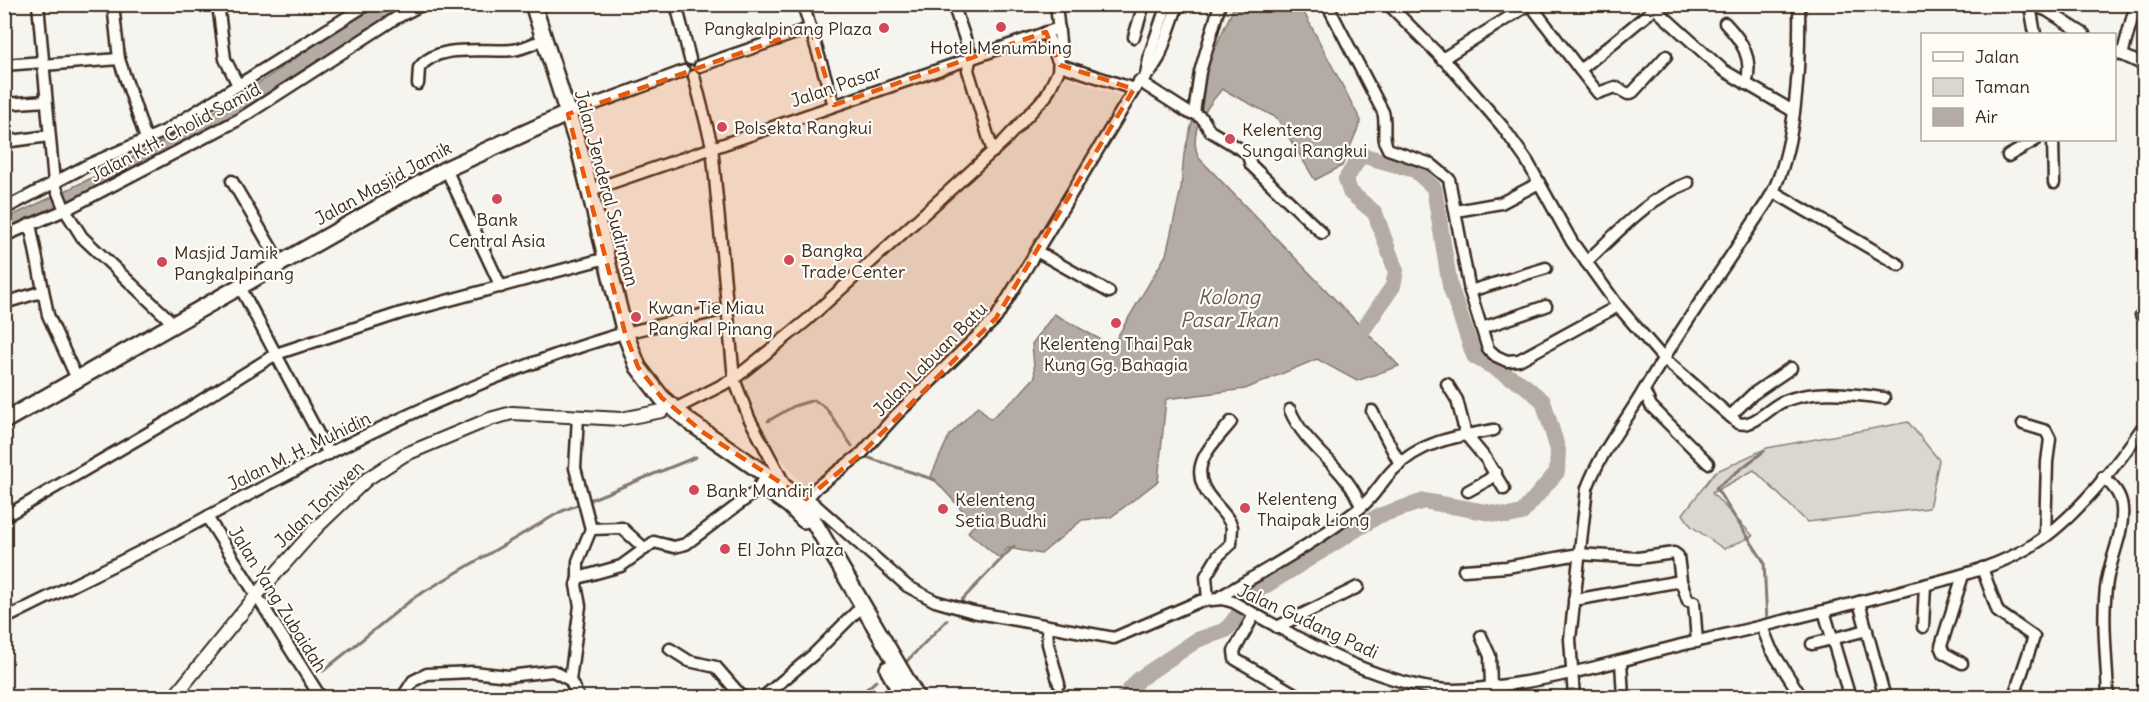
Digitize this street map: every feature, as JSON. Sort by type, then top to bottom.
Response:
[{"type":"highway","name":"Jalan Jenderal Sudirman","points":[[523,4],[535,43],[591,190],[621,334]]},
{"type":"highway","name":"Jalan Jenderal Sudirman","points":[[533,4],[564,116],[599,260],[631,370],[668,410],[789,505],[806,523],[904,698]]},
{"type":"highway","name":"Jalan Masjid Jamik","points":[[4,422],[446,168],[564,116]]},
{"type":"highway","name":"Jalan Jenderal Sudirman","points":[[668,410],[797,495],[810,512],[917,698]]},
{"type":"main road","name":"Jalan Toniwen","points":[[173,698],[255,597],[359,486],[404,455],[505,414],[519,412],[629,419],[668,410]]},
{"type":"street","points":[[38,4],[55,187],[64,209],[92,246],[174,324]]},
{"type":"street","points":[[113,4],[119,59],[146,139]]},
{"type":"street","points":[[218,4],[225,59],[238,85]]},
{"type":"street","points":[[4,209],[55,187],[165,131],[368,4]]},
{"type":"street","name":"Jalan K.H. Cholid Samid","points":[[4,236],[64,209],[238,120],[396,18],[423,4]]},
{"type":"street","points":[[564,116],[689,73],[699,72],[676,4]]},
{"type":"street","points":[[803,4],[834,105]]},
{"type":"street","points":[[953,4],[971,56],[968,70],[993,152]]},
{"type":"street","points":[[668,410],[734,379],[806,321],[993,152],[1046,96],[1060,65],[1056,4]]},
{"type":"street","points":[[1134,37],[1144,4]]},
{"type":"street","points":[[1140,82],[1167,4]]},
{"type":"street","points":[[1140,82],[1159,58],[1178,4]]},
{"type":"street","points":[[1197,115],[1200,72],[1220,4]]},
{"type":"street","points":[[1327,4],[1383,112],[1386,123],[1385,144],[1391,151],[1442,171],[1449,179],[1470,291],[1488,349],[1507,361],[1519,360],[1618,306]]},
{"type":"street","points":[[1388,4],[1442,59],[1502,126],[1586,262],[1618,306],[1662,357],[1738,423],[1746,425],[1784,402],[1815,394],[1847,393],[1884,398]]},
{"type":"street","points":[[1442,59],[1530,4],[1598,93],[1615,87],[1628,94],[1641,84],[1666,56]]},
{"type":"street","points":[[1574,698],[1570,639],[1587,488],[1595,467],[1644,391],[1662,357],[1774,192],[1788,153],[1793,111],[1799,4]]},
{"type":"street","points":[[2136,4],[2118,53],[2145,65]]},
{"type":"street","points":[[2035,33],[2029,5],[2046,10],[2082,33]]},
{"type":"street","points":[[1580,70],[1652,7],[1722,70],[1793,111]]},
{"type":"street","points":[[1725,23],[1738,37],[1749,61],[1750,71],[1746,84]]},
{"type":"street","points":[[689,73],[684,64],[695,63],[811,28]]},
{"type":"street","name":"Jalan Pasar","points":[[591,190],[971,56],[1059,28]]},
{"type":"street","points":[[1047,32],[1060,65]]},
{"type":"street","points":[[418,84],[419,68],[436,56],[479,50],[514,50],[535,43]]},
{"type":"street","points":[[4,65],[119,59]]},
{"type":"street","points":[[1060,65],[1140,82],[1189,113],[1197,115],[1210,131],[1247,153],[1251,165],[1322,233]]},
{"type":"street","name":"Jalan Gudang Padi","points":[[689,73],[712,146],[734,379],[749,418],[797,495],[901,582],[935,601],[973,612],[1116,637],[1176,609],[1212,599],[1236,604],[1277,627],[1367,669],[1406,683],[1453,690],[1491,687],[1572,673],[1768,626],[1925,585],[2005,560],[2045,536],[2085,499],[2145,425]]},
{"type":"street","name":"Jalan Labuan Batu","points":[[797,495],[817,487],[862,453],[896,415],[989,327],[1038,252],[1140,82]]},
{"type":"street","points":[[4,104],[46,101]]},
{"type":"street","points":[[4,142],[49,136]]},
{"type":"street","points":[[2008,156],[2034,141]]},
{"type":"street","points":[[2053,141],[2054,183]]},
{"type":"street","points":[[446,168],[501,287]]},
{"type":"street","points":[[232,181],[280,263]]},
{"type":"street","points":[[1456,211],[1501,203],[1539,183]]},
{"type":"street","points":[[1586,262],[1654,201],[1670,190],[1688,183]]},
{"type":"street","points":[[1774,192],[1899,265]]},
{"type":"street","points":[[30,224],[41,292],[60,346],[77,380]]},
{"type":"street","points":[[1038,252],[1109,292]]},
{"type":"street","points":[[4,517],[157,428],[276,354],[401,314],[599,260]]},
{"type":"street","points":[[1470,291],[1546,268]]},
{"type":"street","points":[[239,285],[329,454]]},
{"type":"street","points":[[4,303],[41,292]]},
{"type":"street","points":[[1482,328],[1546,306]]},
{"type":"street","name":"Jalan M. H. Muhidin","points":[[4,619],[329,454],[475,384],[621,334],[726,309]]},
{"type":"street","points":[[1730,416],[1753,394],[1791,368]]},
{"type":"street","points":[[1447,384],[1457,400],[1466,435],[1496,473],[1504,489]]},
{"type":"street","points":[[1644,391],[1651,406],[1708,463]]},
{"type":"street","points":[[1290,410],[1297,427],[1356,492],[1361,507]]},
{"type":"street","points":[[1372,411],[1400,464]]},
{"type":"street","points":[[570,680],[580,606],[576,585],[578,561],[591,529],[582,501],[574,457],[578,417]]},
{"type":"street","points":[[1231,422],[1202,458],[1200,467],[1201,482],[1206,494],[1232,526],[1231,544],[1206,576],[1212,599],[1269,568],[1361,507],[1400,464],[1423,448],[1466,435],[1494,430]]},
{"type":"street","points":[[2023,424],[2046,431],[2050,439],[2046,462],[2045,536]]},
{"type":"street","points":[[1468,491],[1496,473]]},
{"type":"street","points":[[2103,477],[2114,487],[2122,507],[2119,537],[2107,580],[2104,605],[2108,698]]},
{"type":"street","points":[[578,578],[621,567],[656,542],[674,547],[686,544],[763,486]]},
{"type":"street","name":"Jalan Yang Zubaidah","points":[[207,517],[255,597],[321,698]]},
{"type":"street","points":[[591,529],[622,528],[645,549]]},
{"type":"street","points":[[828,544],[844,533]]},
{"type":"street","points":[[1464,570],[1507,567],[1579,554],[1638,558],[1674,553],[1678,556],[1681,581],[1688,601],[1694,602],[1696,642]]},
{"type":"street","points":[[1982,568],[1998,612],[2034,638],[2015,693]]},
{"type":"street","points":[[1962,663],[1944,653],[1941,646],[1963,574]]},
{"type":"street","points":[[1574,600],[1681,581]]},
{"type":"street","points":[[1923,627],[1925,585]]},
{"type":"street","points":[[1277,627],[1358,587]]},
{"type":"street","points":[[1859,602],[1885,698]]},
{"type":"street","points":[[1824,611],[1850,698]]},
{"type":"street","points":[[762,698],[813,655],[856,612]]},
{"type":"street","points":[[1254,615],[1233,654],[1243,664],[1286,694],[1302,698]]},
{"type":"street","points":[[1047,626],[1048,644],[1059,684]]},
{"type":"street","points":[[1768,626],[1771,648],[1802,698]]},
{"type":"street","points":[[1812,644],[1867,630]]},
{"type":"street","points":[[1481,636],[1490,656],[1491,687]]},
{"type":"street","points":[[670,649],[689,661],[717,668],[743,698]]},
{"type":"street","points":[[1621,661],[1623,698]]},
{"type":"street","points":[[402,698],[413,681],[433,674],[473,672],[508,676],[555,671],[570,680],[579,698]]},
{"type":"highlighted area","points":[[811,28],[834,105],[1046,32],[1060,65],[1134,89],[996,318],[862,453],[806,499],[704,433],[662,398],[638,367],[625,333],[568,114]]},
{"type":"shaded area","points":[[1066,77],[1120,96],[1052,220],[993,312],[845,460],[804,487],[760,431],[741,380],[969,181],[1043,111]]},
{"type":"green space","points":[[1908,422],[1939,460],[1929,508],[1807,522],[1754,470],[1712,493],[1753,536],[1724,549],[1691,526],[1683,514],[1715,472],[1767,448]]},
{"type":"water","points":[[376,5],[417,5],[246,112],[105,186],[5,233],[5,219],[122,163],[207,116]]},
{"type":"water","name":"Kolong Pasar Ikan","points":[[1235,5],[1300,5],[1361,121],[1342,166],[1315,180],[1277,118],[1222,89],[1204,113],[1197,130],[1195,139],[1199,158],[1399,366],[1357,381],[1317,359],[1245,389],[1166,399],[1158,481],[1111,517],[1082,520],[1041,554],[1008,548],[999,558],[968,532],[975,524],[931,476],[949,436],[978,406],[990,419],[1016,398],[1035,377],[1032,344],[1054,314],[1112,346],[1166,255],[1181,189],[1184,154],[1207,65]]},
{"type":"waterway","points":[[1123,698],[1139,679],[1197,640],[1226,630],[1257,591],[1378,516],[1424,501],[1508,516],[1522,513],[1557,472],[1558,450],[1543,401],[1524,385],[1474,356],[1450,286],[1434,188],[1415,170],[1361,155],[1346,179],[1350,192],[1375,213],[1396,271],[1393,286],[1361,333]]},
{"type":"waterway","points":[[768,421],[794,406],[814,400],[826,408],[852,446]]},
{"type":"waterway","points":[[1764,451],[1716,488],[1764,562],[1767,621]]},
{"type":"waterway","points":[[323,671],[415,597],[560,512],[696,457]]},
{"type":"waterway","points":[[869,458],[935,480]]},
{"type":"waterway","points":[[959,603],[1014,546]]},
{"type":"waterway","points":[[906,662],[947,620]]},
{"type":"waterway","points":[[856,698],[876,681]]},
{"type":"waterway","points":[[294,698],[299,690]]},
{"type":"place","name":"Hotel Menumbing","points":[[1001,27]]},
{"type":"place","name":"Pangkalpinang Plaza","points":[[884,28]]},
{"type":"place","name":"Polsekta Rangkui","points":[[722,127]]},
{"type":"place","name":"Kelenteng Sungai Rangkui","points":[[1230,139]]},
{"type":"place","name":"Bank Central Asia","points":[[497,199]]},
{"type":"place","name":"Bangka Trade Center","points":[[789,260]]},
{"type":"place","name":"Masjid Jamik Pangkalpinang","points":[[162,262]]},
{"type":"place","name":"Kwan Tie Miau Pangkal Pinang","points":[[636,317]]},
{"type":"place","name":"Kelenteng Thai Pak Kung Gg. Bahagia","points":[[1116,323]]},
{"type":"place","name":"Bank Mandiri","points":[[694,490]]},
{"type":"place","name":"Kelenteng Thaipak Liong","points":[[1245,508]]},
{"type":"place","name":"Kelenteng Setia Budhi","points":[[943,509]]},
{"type":"place","name":"El John Plaza","points":[[725,549]]}]
